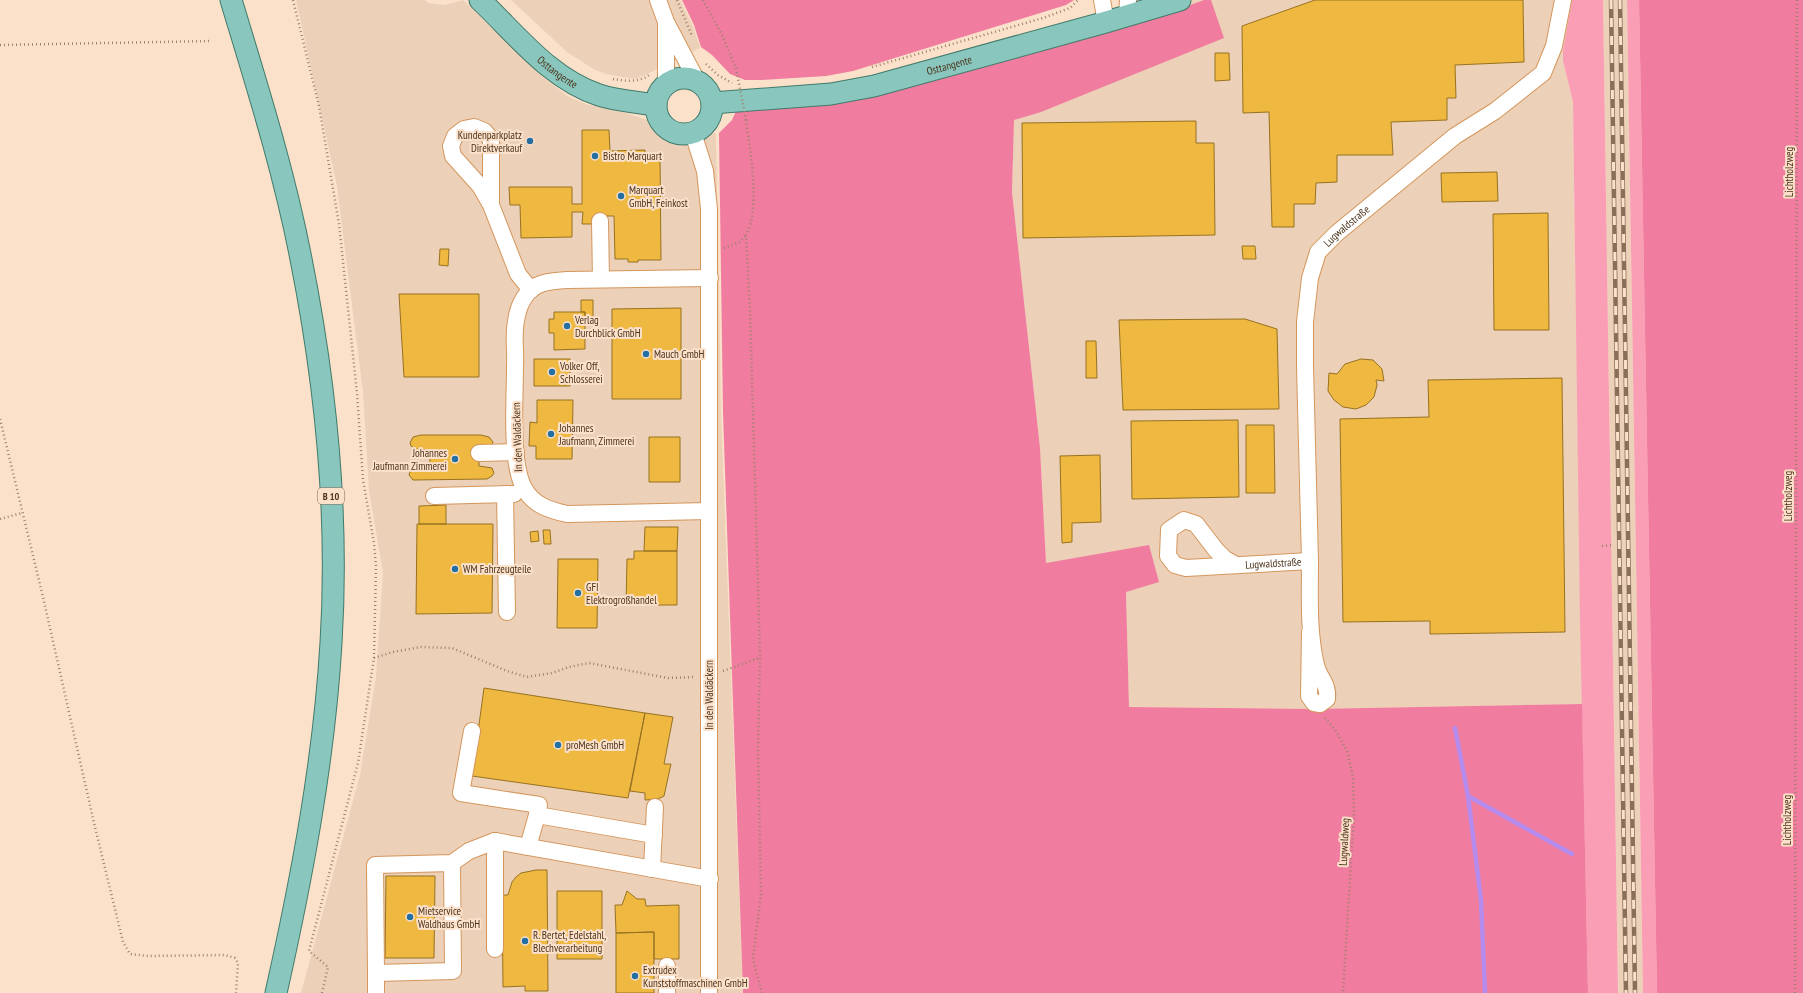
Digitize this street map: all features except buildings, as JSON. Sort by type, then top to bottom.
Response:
[{"type":"main road","name":"B 10","points":[[232,0],[276,151],[301,258],[323,397],[332,527],[331,640],[321,751],[304,863],[276,993]]},
{"type":"main road","name":"Osttangente","points":[[480,0],[546,63],[576,85],[610,98],[656,105]]},
{"type":"main road","name":"Osttangente","points":[[712,103],[831,94],[874,86],[1106,22],[1127,8],[1180,0]]},
{"type":"main road","points":[[680,78],[689,78],[704,86],[710,94],[712,110],[708,121],[699,130],[693,133],[684,134],[674,132],[666,127],[657,114],[656,105],[661,91],[666,84],[680,78]]},
{"type":"street","points":[[658,0],[666,22],[697,81]]},
{"type":"street","points":[[1102,0],[1106,22]]},
{"type":"street","name":"Lugwaldstraße","points":[[1314,703],[1320,704],[1327,699],[1328,691],[1316,666],[1310,632],[1305,322],[1310,278],[1318,252],[1338,233],[1454,136],[1495,111],[1543,73],[1554,46],[1563,0]]},
{"type":"street","points":[[666,22],[666,84]]},
{"type":"street","name":"In den Waldäckern","points":[[693,133],[708,189],[710,248],[708,677],[710,879],[709,993]]},
{"type":"street","points":[[491,205],[518,274],[531,290],[539,284],[547,282],[601,279],[710,278]]},
{"type":"street","points":[[600,221],[601,279]]},
{"type":"street","name":"In den Waldäckern","points":[[531,290],[524,298],[516,322],[516,452],[518,476],[528,494],[540,505],[567,514],[709,511]]},
{"type":"street","points":[[479,453],[516,452]]},
{"type":"street","points":[[505,494],[507,612]]},
{"type":"street","points":[[434,496],[528,494]]},
{"type":"street","name":"Lugwaldstraße","points":[[1236,565],[1310,561]]},
{"type":"street","points":[[472,731],[461,793],[539,805],[528,847]]},
{"type":"street","points":[[652,869],[655,807]]},
{"type":"street","points":[[537,815],[654,835]]},
{"type":"street","points":[[376,993],[375,865],[452,863],[469,851],[495,840],[710,879]]},
{"type":"street","points":[[495,840],[495,949]]},
{"type":"street","points":[[376,973],[453,971],[452,863]]},
{"type":"street","points":[[667,966],[667,993]]},
{"type":"path","points":[[292,0],[320,106],[344,267],[357,393],[363,480],[374,543],[376,566],[374,658],[358,763],[309,951],[328,966],[322,993]]},
{"type":"path","points":[[677,0],[696,48],[681,50]]},
{"type":"path","points":[[703,0],[722,35],[736,68],[752,162],[753,215],[750,228],[740,242],[729,247],[710,248]]},
{"type":"path","points":[[865,69],[1043,18],[1070,8],[1078,0]]},
{"type":"path","name":"Lichtholzweg","points":[[1795,993],[1797,0]]},
{"type":"path","points":[[0,45],[212,42]]},
{"type":"path","points":[[611,78],[634,81],[645,78],[650,75],[659,60],[666,55]]},
{"type":"path","points":[[702,60],[718,75],[732,83],[747,83]]},
{"type":"path","points":[[746,235],[755,466],[760,654],[758,751],[761,894],[753,959],[762,993]]},
{"type":"path","points":[[0,419],[123,942],[130,954],[148,956],[225,955],[235,958],[238,963],[236,993]]},
{"type":"path","points":[[0,519],[22,513]]},
{"type":"path","points":[[1602,546],[1612,545]]},
{"type":"path","points":[[374,658],[393,652],[422,647],[452,648],[507,671],[527,676],[552,673],[569,667],[589,663],[668,678],[708,677],[759,658]]},
{"type":"path","name":"Lugwaldweg","points":[[1314,703],[1336,731],[1347,751],[1353,777],[1354,813],[1343,993]]},
{"type":"shaded area","points":[[296,0],[425,0],[428,3],[445,5],[463,0],[539,74],[567,96],[585,104],[620,111],[656,123],[675,139],[694,139],[716,133],[721,412],[743,993],[301,993],[360,775],[376,677],[383,573],[369,490],[363,392],[337,186]]},
{"type":"shaded area","points":[[511,0],[680,0],[693,26],[700,48],[634,79],[606,74],[595,70],[567,52]]},
{"type":"shaded area","points":[[682,0],[1074,0],[1066,5],[853,71],[826,76],[745,80],[730,74],[712,55],[701,47],[694,25]]},
{"type":"shaded area","points":[[1132,0],[1572,0],[1563,50],[1563,61],[1573,102],[1582,704],[1312,709],[1129,707],[1126,592],[1046,564],[1040,448],[1012,192],[1014,120]]},
{"type":"shaded area","points":[[1204,0],[1211,0],[1224,38],[1041,112],[1014,120],[1012,192],[1040,448],[1046,563],[1149,545],[1159,582],[1126,592],[1129,707],[1312,709],[1582,704],[1588,993],[743,993],[723,413],[719,133],[732,120],[738,107],[998,62],[1144,22]]},
{"type":"shaded area","points":[[1572,0],[1603,0],[1618,993],[1588,993],[1580,623],[1573,102],[1563,61],[1563,50]]},
{"type":"shaded area","points":[[1603,0],[1627,0],[1643,993],[1618,993]]},
{"type":"shaded area","points":[[1627,0],[1639,0],[1657,993],[1643,993]]},
{"type":"shaded area","points":[[1639,0],[1803,0],[1803,993],[1657,993]]},
{"type":"waterway","points":[[1455,728],[1468,796],[1481,900],[1485,993]]},
{"type":"waterway","points":[[1468,796],[1572,854]]},
{"type":"railway","points":[[1611,0],[1626,993]]},
{"type":"railway","points":[[1620,0],[1635,993]]},
{"type":"place","name":"Kundenparkplatz Direktverkauf","points":[[530,141]]},
{"type":"place","name":"Bistro Marquart","points":[[595,156]]},
{"type":"place","name":"Marquart GmbH, Feinkost","points":[[621,196]]},
{"type":"place","name":"Verlag Durchblick GmbH","points":[[567,326]]},
{"type":"place","name":"Mauch GmbH","points":[[646,354]]},
{"type":"place","name":"Volker Off, Schlosserei","points":[[552,372]]},
{"type":"place","name":"Johannes Jaufmann, Zimmerei","points":[[551,434]]},
{"type":"place","name":"Johannes Jaufmann Zimmerei","points":[[455,459]]},
{"type":"place","name":"WM Fahrzeugteile","points":[[455,569]]},
{"type":"place","name":"GFI Elektrogroßhandel","points":[[578,593]]},
{"type":"place","name":"proMesh GmbH","points":[[558,745]]},
{"type":"place","name":"Mietservice Waldhaus GmbH","points":[[410,917]]},
{"type":"place","name":"R. Bertet, Edelstahl, Blechverarbeitung","points":[[525,941]]},
{"type":"place","name":"Extrudex Kunststoffmaschinen GmbH","points":[[635,976]]}]
